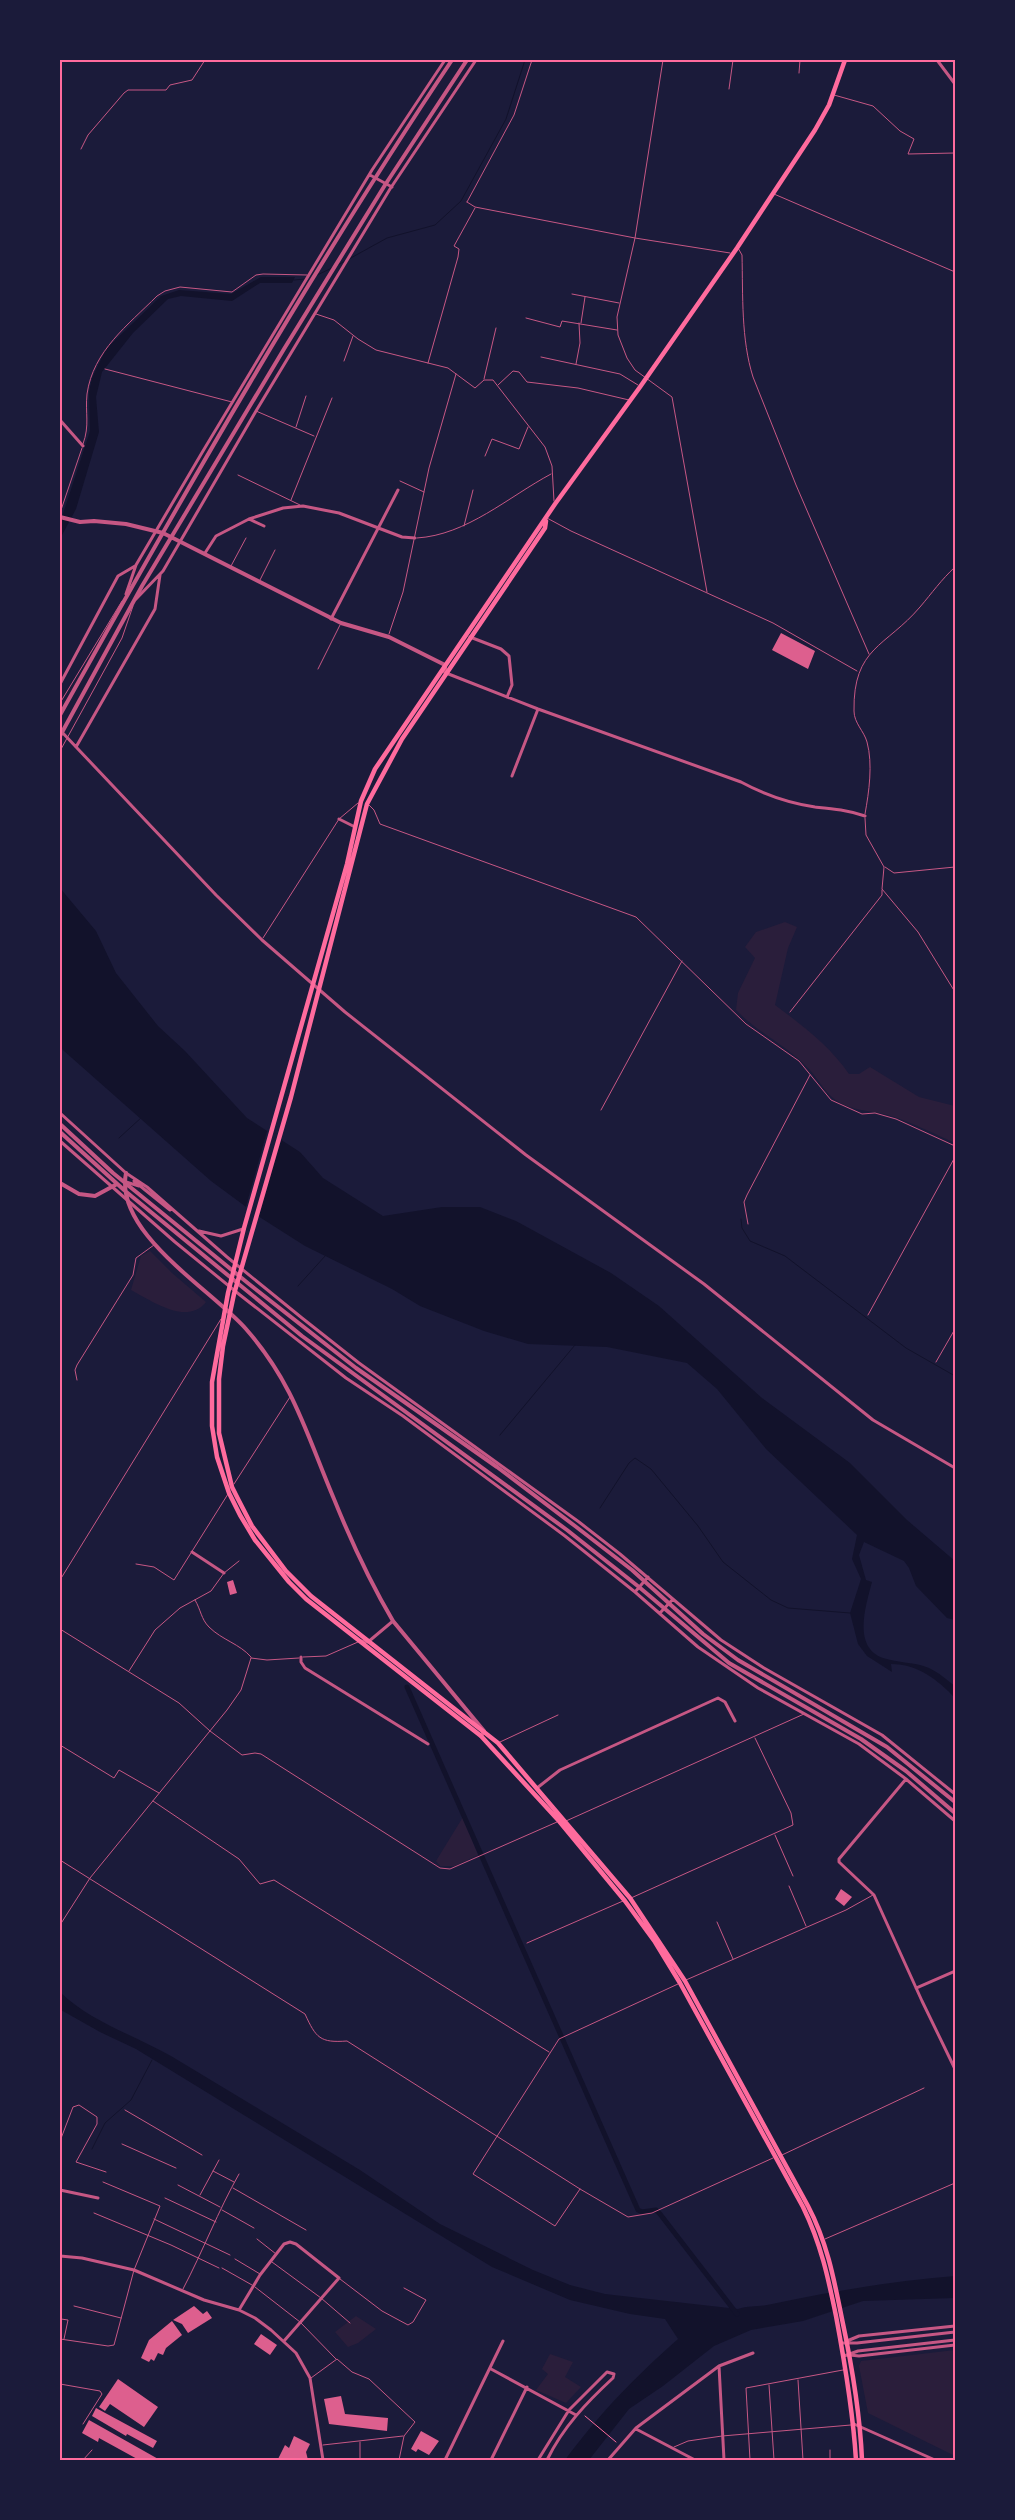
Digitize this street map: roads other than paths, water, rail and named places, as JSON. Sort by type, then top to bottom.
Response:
[{"type":"main road","points":[[845,60],[834,95],[815,130],[737,248],[646,379],[546,517],[391,756],[367,804],[293,1088],[234,1294],[223,1346],[219,1379],[219,1433],[232,1487],[252,1526],[286,1571],[311,1596],[498,1743],[566,1821],[627,1900],[683,1982],[822,2240],[847,2355],[856,2460]]},
{"type":"main road","points":[[468,638],[445,665],[386,752],[361,801],[347,864],[244,1228],[219,1333],[212,1382],[212,1426],[217,1457],[229,1493],[255,1540],[270,1561],[306,1599],[481,1736],[559,1821],[627,1900]]},
{"type":"main road","points":[[849,2369],[861,2426],[862,2460]]},
{"type":"street","points":[[126,594],[136,565],[301,288],[370,175],[445,60]]},
{"type":"street","points":[[60,715],[126,594],[325,260],[375,178],[452,60]]},
{"type":"street","points":[[60,736],[117,636],[135,600],[336,265],[467,60]]},
{"type":"street","points":[[135,600],[160,574],[392,187],[476,60]]},
{"type":"street","points":[[938,60],[955,84]]},
{"type":"street","points":[[370,175],[392,187]]},
{"type":"street","points":[[60,420],[83,446]]},
{"type":"street","points":[[331,618],[398,490]]},
{"type":"street","points":[[205,553],[216,536],[249,519],[283,508],[303,506],[339,513],[402,537],[415,538]]},
{"type":"street","points":[[60,517],[76,522],[94,520],[126,524],[163,533],[205,553],[258,583],[341,623],[388,637],[445,665],[445,672],[507,697],[741,782],[771,797],[815,806],[846,809],[865,816]]},
{"type":"street","points":[[249,519],[264,526]]},
{"type":"street","points":[[60,684],[118,576],[136,565]]},
{"type":"street","points":[[76,747],[155,609],[160,574]]},
{"type":"street","points":[[468,638],[501,649],[509,656],[512,685],[507,697]]},
{"type":"street","points":[[512,776],[538,709]]},
{"type":"street","points":[[60,730],[216,895],[262,940],[345,1012],[526,1156],[704,1284],[873,1420],[955,1468]]},
{"type":"street","points":[[339,819],[354,829]]},
{"type":"street","points":[[60,1113],[140,1186],[200,1232],[221,1236],[244,1228]]},
{"type":"street","points":[[60,1124],[124,1182],[249,1284],[356,1368],[497,1467],[645,1581],[703,1634],[738,1660],[887,1747],[955,1802]]},
{"type":"street","points":[[60,1132],[124,1190],[246,1291],[347,1370],[492,1474],[640,1587],[729,1664],[862,1738],[906,1771],[955,1813]]},
{"type":"street","points":[[60,1141],[175,1242],[240,1295],[346,1378],[403,1416],[564,1536],[636,1592],[698,1647],[733,1673],[858,1744],[906,1779],[955,1821]]},
{"type":"street","points":[[126,1173],[124,1182],[125,1198],[154,1244],[240,1321],[270,1358],[292,1394],[362,1563],[393,1622],[484,1731],[481,1736]]},
{"type":"street","points":[[126,1173],[146,1187],[252,1278],[359,1363],[571,1516],[648,1577],[721,1640],[756,1664],[882,1735],[955,1794]]},
{"type":"street","points":[[60,1184],[79,1194],[88,1195],[100,1194],[124,1182],[140,1186]]},
{"type":"street","points":[[192,1552],[224,1573]]},
{"type":"street","points":[[636,1592],[648,1577]]},
{"type":"street","points":[[660,1614],[673,1599]]},
{"type":"street","points":[[359,1641],[368,1642],[393,1622]]},
{"type":"street","points":[[302,1657],[301,1662],[305,1668],[428,1744]]},
{"type":"street","points":[[537,1788],[560,1770],[718,1698],[725,1702],[735,1721]]},
{"type":"street","points":[[906,1779],[839,1859],[839,1862],[874,1895],[955,2069]]},
{"type":"street","points":[[916,1988],[955,1971]]},
{"type":"street","points":[[60,2190],[98,2198]]},
{"type":"street","points":[[239,2310],[260,2274],[284,2244],[290,2242],[296,2244],[339,2278],[284,2341]]},
{"type":"street","points":[[60,2256],[82,2258],[134,2270],[204,2300],[239,2310],[255,2318],[296,2353],[310,2378],[323,2460]]},
{"type":"street","points":[[844,2342],[856,2337],[955,2326]]},
{"type":"street","points":[[844,2342],[857,2343],[955,2332]]},
{"type":"street","points":[[847,2355],[858,2351],[955,2340]]},
{"type":"street","points":[[445,2460],[503,2341]]},
{"type":"street","points":[[847,2355],[859,2356],[955,2345]]},
{"type":"street","points":[[608,2460],[636,2428],[718,2366],[753,2353]]},
{"type":"street","points":[[718,2366],[724,2460]]},
{"type":"street","points":[[490,2369],[576,2415]]},
{"type":"street","points":[[538,2460],[569,2410],[607,2372],[614,2374],[614,2378],[576,2415],[560,2436],[547,2460]]},
{"type":"street","points":[[491,2460],[527,2388]]},
{"type":"street","points":[[854,2424],[935,2460]]},
{"type":"street","points":[[636,2428],[695,2460]]},
{"type":"lane","points":[[81,149],[88,135],[128,90],[166,90],[170,85],[192,80],[205,60]]},
{"type":"lane","points":[[532,60],[514,115],[467,202],[475,207],[635,238],[732,253]]},
{"type":"lane","points":[[663,60],[635,238],[617,317],[618,331],[627,358],[635,370],[672,397],[707,592]]},
{"type":"lane","points":[[729,90],[733,60]]},
{"type":"lane","points":[[799,73],[800,60]]},
{"type":"lane","points":[[834,95],[873,106],[900,131],[914,139],[908,154],[955,153]]},
{"type":"lane","points":[[773,193],[955,272]]},
{"type":"lane","points":[[428,364],[460,249],[454,246],[475,207]]},
{"type":"lane","points":[[737,248],[742,255],[743,314],[751,371],[796,485],[869,655]]},
{"type":"lane","points":[[60,513],[88,430],[87,396],[96,366],[105,349],[166,290],[180,287],[232,292],[256,275],[309,275]]},
{"type":"lane","points":[[572,294],[620,303]]},
{"type":"lane","points":[[575,365],[580,343],[580,324],[585,296]]},
{"type":"lane","points":[[315,314],[334,320],[353,336],[376,350],[448,368],[475,388],[484,380],[496,328]]},
{"type":"lane","points":[[526,318],[560,327],[562,321],[618,331]]},
{"type":"lane","points":[[344,361],[353,336]]},
{"type":"lane","points":[[541,357],[620,374],[640,387]]},
{"type":"lane","points":[[105,369],[233,402]]},
{"type":"lane","points":[[497,386],[513,371],[519,372],[527,382],[578,388],[630,400]]},
{"type":"lane","points":[[388,637],[403,592],[425,493],[456,374]]},
{"type":"lane","points":[[484,380],[493,380],[545,446],[552,466],[555,504]]},
{"type":"lane","points":[[296,428],[306,396]]},
{"type":"lane","points":[[291,500],[315,436],[327,414],[332,398]]},
{"type":"lane","points":[[256,411],[315,436]]},
{"type":"lane","points":[[485,456],[492,439],[520,448],[528,426]]},
{"type":"lane","points":[[415,538],[443,535],[464,526],[552,474]]},
{"type":"lane","points":[[238,475],[303,506]]},
{"type":"lane","points":[[400,481],[425,493]]},
{"type":"lane","points":[[464,526],[473,490]]},
{"type":"lane","points":[[546,517],[578,535],[773,623],[858,671]]},
{"type":"lane","points":[[230,567],[246,538]]},
{"type":"lane","points":[[258,583],[275,550]]},
{"type":"lane","points":[[955,568],[934,587],[920,607],[869,655],[858,671],[854,712],[867,742],[869,771],[865,816],[866,835],[884,867],[894,872],[955,867]]},
{"type":"lane","points":[[60,703],[126,594]]},
{"type":"lane","points":[[60,750],[122,638],[135,600]]},
{"type":"lane","points":[[318,669],[341,623]]},
{"type":"lane","points":[[262,940],[339,819],[361,801]]},
{"type":"lane","points":[[367,804],[374,810],[380,824],[636,917],[746,1024],[799,1061],[825,1094],[846,1109],[862,1114],[875,1113],[896,1119],[955,1146]]},
{"type":"lane","points":[[790,1012],[882,895],[884,867]]},
{"type":"lane","points":[[882,888],[918,932],[955,992]]},
{"type":"lane","points":[[601,1110],[682,960]]},
{"type":"lane","points":[[748,1224],[744,1202],[810,1074]]},
{"type":"lane","points":[[868,1315],[955,1157]]},
{"type":"lane","points":[[77,1380],[75,1370],[77,1365],[133,1275],[136,1258],[154,1244]]},
{"type":"lane","points":[[60,1580],[227,1310]]},
{"type":"lane","points":[[936,1362],[955,1329]]},
{"type":"lane","points":[[136,1564],[154,1567],[174,1580],[292,1394]]},
{"type":"lane","points":[[128,1672],[155,1630],[180,1608],[211,1591],[224,1573],[239,1561]]},
{"type":"lane","points":[[194,1600],[200,1608],[201,1618],[210,1628],[245,1650],[251,1658],[267,1660],[326,1656],[359,1641]]},
{"type":"lane","points":[[60,1629],[179,1703],[210,1731],[242,1755],[261,1754],[440,1868],[450,1870],[559,1821],[566,1821],[805,1714]]},
{"type":"lane","points":[[60,1925],[90,1878],[242,1690],[251,1658]]},
{"type":"lane","points":[[498,1743],[558,1714]]},
{"type":"lane","points":[[527,1943],[794,1825],[794,1821],[755,1737]]},
{"type":"lane","points":[[60,1745],[114,1778],[120,1770],[159,1794]]},
{"type":"lane","points":[[153,1801],[239,1859],[260,1884],[274,1880],[550,2052]]},
{"type":"lane","points":[[775,1834],[793,1876]]},
{"type":"lane","points":[[60,1860],[306,2014],[313,2031],[320,2039],[334,2042],[347,2041],[580,2189],[628,2217],[652,2213],[924,2088]]},
{"type":"lane","points":[[789,1886],[807,1927]]},
{"type":"lane","points":[[580,2189],[555,2226],[473,2174],[559,2039],[565,2034],[807,1927],[874,1895]]},
{"type":"lane","points":[[716,1922],[733,1959]]},
{"type":"lane","points":[[60,2141],[73,2107],[79,2105],[97,2117],[97,2124],[76,2162],[106,2172]]},
{"type":"lane","points":[[125,2110],[202,2155]]},
{"type":"lane","points":[[122,2144],[176,2168]]},
{"type":"lane","points":[[199,2196],[219,2160]]},
{"type":"lane","points":[[213,2171],[234,2183]]},
{"type":"lane","points":[[182,2290],[207,2243],[221,2208],[239,2174]]},
{"type":"lane","points":[[60,2339],[112,2346],[134,2270],[147,2234],[160,2206],[103,2182]]},
{"type":"lane","points":[[822,2240],[955,2183]]},
{"type":"lane","points":[[178,2185],[254,2228]]},
{"type":"lane","points":[[232,2187],[306,2230]]},
{"type":"lane","points":[[165,2198],[216,2222]]},
{"type":"lane","points":[[94,2213],[147,2234],[218,2268]]},
{"type":"lane","points":[[154,2219],[230,2255]]},
{"type":"lane","points":[[256,2238],[276,2254]]},
{"type":"lane","points":[[235,2259],[260,2274]]},
{"type":"lane","points":[[270,2261],[321,2298],[350,2324]]},
{"type":"lane","points":[[222,2268],[253,2286],[300,2322],[337,2359],[352,2372],[368,2379],[415,2422],[404,2436],[399,2460]]},
{"type":"lane","points":[[339,2278],[382,2311],[408,2325],[413,2322],[426,2300],[404,2288]]},
{"type":"lane","points":[[74,2306],[121,2318]]},
{"type":"lane","points":[[61,2319],[68,2320],[64,2339]]},
{"type":"lane","points":[[310,2378],[337,2359]]},
{"type":"lane","points":[[750,2460],[746,2388],[798,2380],[849,2369]]},
{"type":"lane","points":[[798,2380],[803,2460]]},
{"type":"lane","points":[[60,2384],[100,2391],[102,2394],[83,2424]]},
{"type":"lane","points":[[769,2384],[774,2460]]},
{"type":"lane","points":[[672,2448],[688,2441],[722,2436],[773,2433],[854,2424]]},
{"type":"lane","points":[[322,2445],[404,2436]]},
{"type":"lane","points":[[360,2441],[360,2460]]},
{"type":"lane","points":[[83,2460],[92,2450]]},
{"type":"lane","points":[[830,2450],[830,2460]]},
{"type":"waterway","points":[[349,259],[387,238],[435,225],[461,201],[506,119],[525,60]]},
{"type":"waterway","points":[[338,265],[345,261]]},
{"type":"waterway","points":[[315,276],[332,268]]},
{"type":"waterway","points":[[294,280],[305,279]]},
{"type":"waterway","points":[[119,1138],[142,1117]]},
{"type":"waterway","points":[[741,1219],[742,1228],[750,1241],[785,1256],[906,1348],[955,1376]]},
{"type":"waterway","points":[[298,1286],[326,1255]]},
{"type":"waterway","points":[[500,1435],[575,1345]]},
{"type":"waterway","points":[[600,1508],[629,1463],[635,1458],[651,1469],[698,1526],[723,1562],[771,1600],[788,1608],[850,1613]]},
{"type":"waterway","points":[[407,1687],[638,2210],[642,2212],[656,2210],[660,2214],[737,2314]]},
{"type":"waterway","points":[[92,2149],[105,2123],[131,2100],[152,2060]]}]
